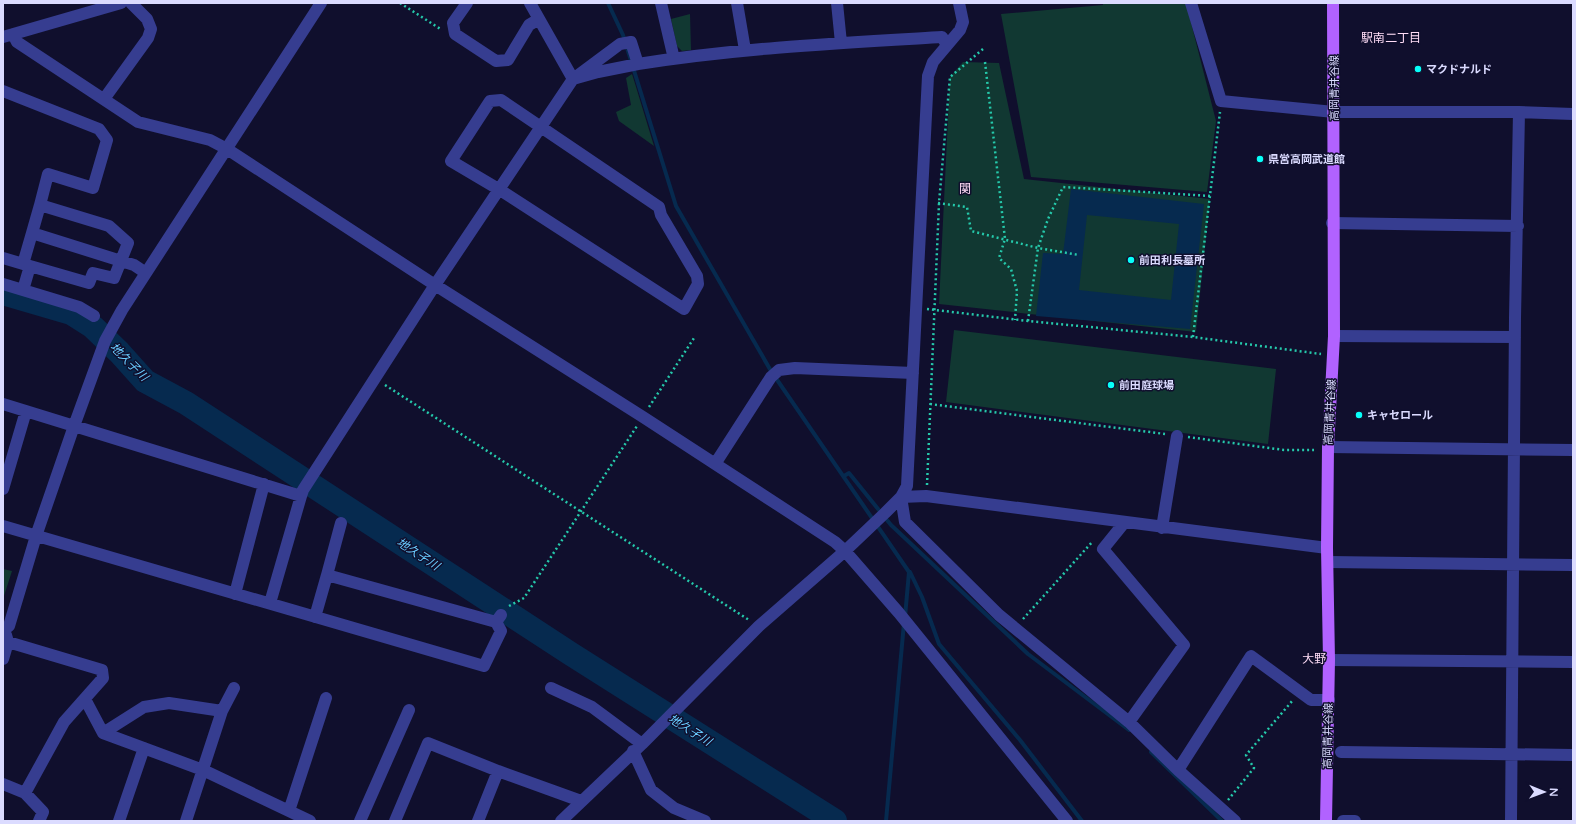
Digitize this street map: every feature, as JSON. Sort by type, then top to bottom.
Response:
[{"type":"main road","name":"高岡青井谷線","points":[[1326,821],[1330,660],[1329,562],[1327,548],[1328,447],[1334,336],[1332,223],[1334,112],[1333,3]]},
{"type":"street","points":[[8,36],[87,8],[121,3]]},
{"type":"street","points":[[104,99],[148,38],[151,29],[147,19],[131,3]]},
{"type":"street","points":[[3,659],[5,634],[9,626],[36,536],[105,341],[122,310],[228,149],[321,3]]},
{"type":"street","points":[[466,3],[453,23],[455,34],[496,61],[508,60],[529,25],[539,19]]},
{"type":"street","points":[[530,3],[573,79]]},
{"type":"street","points":[[661,3],[674,59]]},
{"type":"street","points":[[737,3],[745,50]]},
{"type":"street","points":[[837,3],[841,43]]},
{"type":"street","points":[[561,821],[759,626],[845,551],[885,513],[901,497],[907,486],[928,76],[933,62],[960,30],[963,22],[959,3]]},
{"type":"street","points":[[1191,3],[1221,101],[1334,112],[1519,112],[1573,114]]},
{"type":"street","points":[[8,36],[138,122],[210,140],[228,149],[435,286],[643,417],[845,551],[899,612],[1067,821]]},
{"type":"street","points":[[573,79],[633,65],[745,50],[942,37],[947,45]]},
{"type":"street","points":[[270,604],[302,493],[311,477],[435,286],[573,79],[624,43],[631,42],[633,65]]},
{"type":"street","points":[[3,91],[99,129],[107,140],[94,188],[48,174],[32,233],[23,290]]},
{"type":"street","points":[[501,100],[541,127],[660,207],[661,214],[697,276],[698,284],[684,309],[500,190],[451,162],[490,101],[501,100]]},
{"type":"street","points":[[1511,821],[1515,337],[1519,112]]},
{"type":"street","points":[[3,258],[89,283],[93,273],[114,278],[128,243],[109,226],[40,205]]},
{"type":"street","points":[[1332,223],[1518,226]]},
{"type":"street","points":[[32,233],[121,260],[134,265],[146,273]]},
{"type":"street","points":[[3,284],[79,307],[94,316]]},
{"type":"street","points":[[1334,336],[1515,337]]},
{"type":"street","points":[[715,464],[775,373],[795,368],[913,373]]},
{"type":"street","points":[[3,404],[264,484],[302,493]]},
{"type":"street","points":[[3,489],[26,411]]},
{"type":"street","points":[[1162,528],[1177,436]]},
{"type":"street","points":[[1328,447],[1514,448],[1573,450]]},
{"type":"street","points":[[235,594],[264,484]]},
{"type":"street","points":[[901,497],[926,496],[1162,528],[1327,548]]},
{"type":"street","points":[[901,497],[904,522],[1014,629],[1129,722],[1178,770],[1235,821]]},
{"type":"street","points":[[1124,523],[1103,549],[1184,645],[1129,722]]},
{"type":"street","points":[[315,617],[341,524]]},
{"type":"street","points":[[3,526],[484,666],[501,631],[501,615],[327,575]]},
{"type":"street","points":[[1329,562],[1573,565]]},
{"type":"street","points":[[5,634],[102,670],[103,678],[64,722],[25,793]]},
{"type":"street","points":[[1178,770],[1252,656],[1311,700],[1329,700]]},
{"type":"street","points":[[1330,660],[1573,662]]},
{"type":"street","points":[[186,821],[222,711],[234,688]]},
{"type":"street","points":[[552,688],[592,707],[637,747],[651,790],[674,808],[705,821]]},
{"type":"street","points":[[289,811],[326,698]]},
{"type":"street","points":[[85,699],[103,733],[203,770],[310,821]]},
{"type":"street","points":[[103,733],[144,707],[169,703],[222,711]]},
{"type":"street","points":[[360,821],[409,710]]},
{"type":"street","points":[[395,821],[428,744],[581,801]]},
{"type":"street","points":[[119,821],[144,748]]},
{"type":"street","points":[[1341,752],[1573,755]]},
{"type":"street","points":[[478,821],[498,771]]},
{"type":"street","points":[[3,784],[25,793],[43,812],[38,821]]},
{"type":"street","points":[[1343,821],[1355,821]]},
{"type":"path","points":[[400,3],[442,30],[454,29]]},
{"type":"path","points":[[926,496],[939,203],[950,77],[983,49]]},
{"type":"path","points":[[985,62],[1005,239],[999,258],[1011,269],[1017,292],[1015,320]]},
{"type":"path","points":[[1193,336],[1211,196],[1221,101]]},
{"type":"path","points":[[1028,321],[1038,248],[1048,219],[1063,187],[1211,196]]},
{"type":"path","points":[[922,201],[967,207],[971,231],[1038,248],[1080,255]]},
{"type":"path","points":[[917,307],[1015,320],[1193,336],[1333,355]]},
{"type":"path","points":[[501,615],[524,598],[694,338]]},
{"type":"path","points":[[375,378],[759,626]]},
{"type":"path","points":[[930,404],[1284,450],[1314,450]]},
{"type":"path","points":[[1014,629],[1096,537]]},
{"type":"path","points":[[1221,809],[1254,768],[1246,755],[1299,692]]},
{"type":"green space","points":[[1103,3],[1186,3],[1216,121],[1207,192],[1031,177],[1001,14],[1103,5]]},
{"type":"green space","points":[[690,14],[691,50],[682,51],[677,46],[671,19]]},
{"type":"green space","points":[[963,62],[999,63],[1024,179],[1210,199],[1196,332],[939,304],[950,77]]},
{"type":"green space","points":[[632,74],[654,146],[619,121],[616,112],[631,105],[626,78]]},
{"type":"green space","name":"前田庭球場","points":[[954,330],[1276,369],[1268,444],[946,402]]},
{"type":"green space","points":[[3,569],[12,571],[3,599]]},
{"type":"water","points":[[1071,189],[1204,204],[1190,329],[1036,316],[1043,253],[1063,254]],"holes":[[[1087,215],[1179,224],[1171,300],[1079,290]]]},
{"type":"waterway","points":[[608,3],[623,35],[676,206],[771,371],[909,572],[905,617]]},
{"type":"waterway","name":"地久子川","points":[[3,293],[71,313],[93,327],[119,352],[145,381],[186,403],[571,654],[835,821]]},
{"type":"waterway","points":[[844,476],[849,473],[891,525],[1028,654],[1129,730]]},
{"type":"waterway","points":[[910,572],[922,597],[939,644],[1020,740],[1082,821]]},
{"type":"waterway","points":[[886,821],[904,623]]},
{"type":"waterway","points":[[1151,752],[1222,821]]},
{"type":"place","name":"マクドナルド","points":[[1418,69]]},
{"type":"place","name":"県営高岡武道館","points":[[1260,159]]},
{"type":"place","name":"前田利長墓所","points":[[1131,260]]},
{"type":"place","name":"前田庭球場","points":[[1111,385]]},
{"type":"place","name":"キャセロール","points":[[1359,415]]},
{"type":"district","name":"駅南二丁目","points":[[1391,38]]},
{"type":"district","name":"関","points":[[965,189]]},
{"type":"district","name":"大野","points":[[1314,659]]}]
